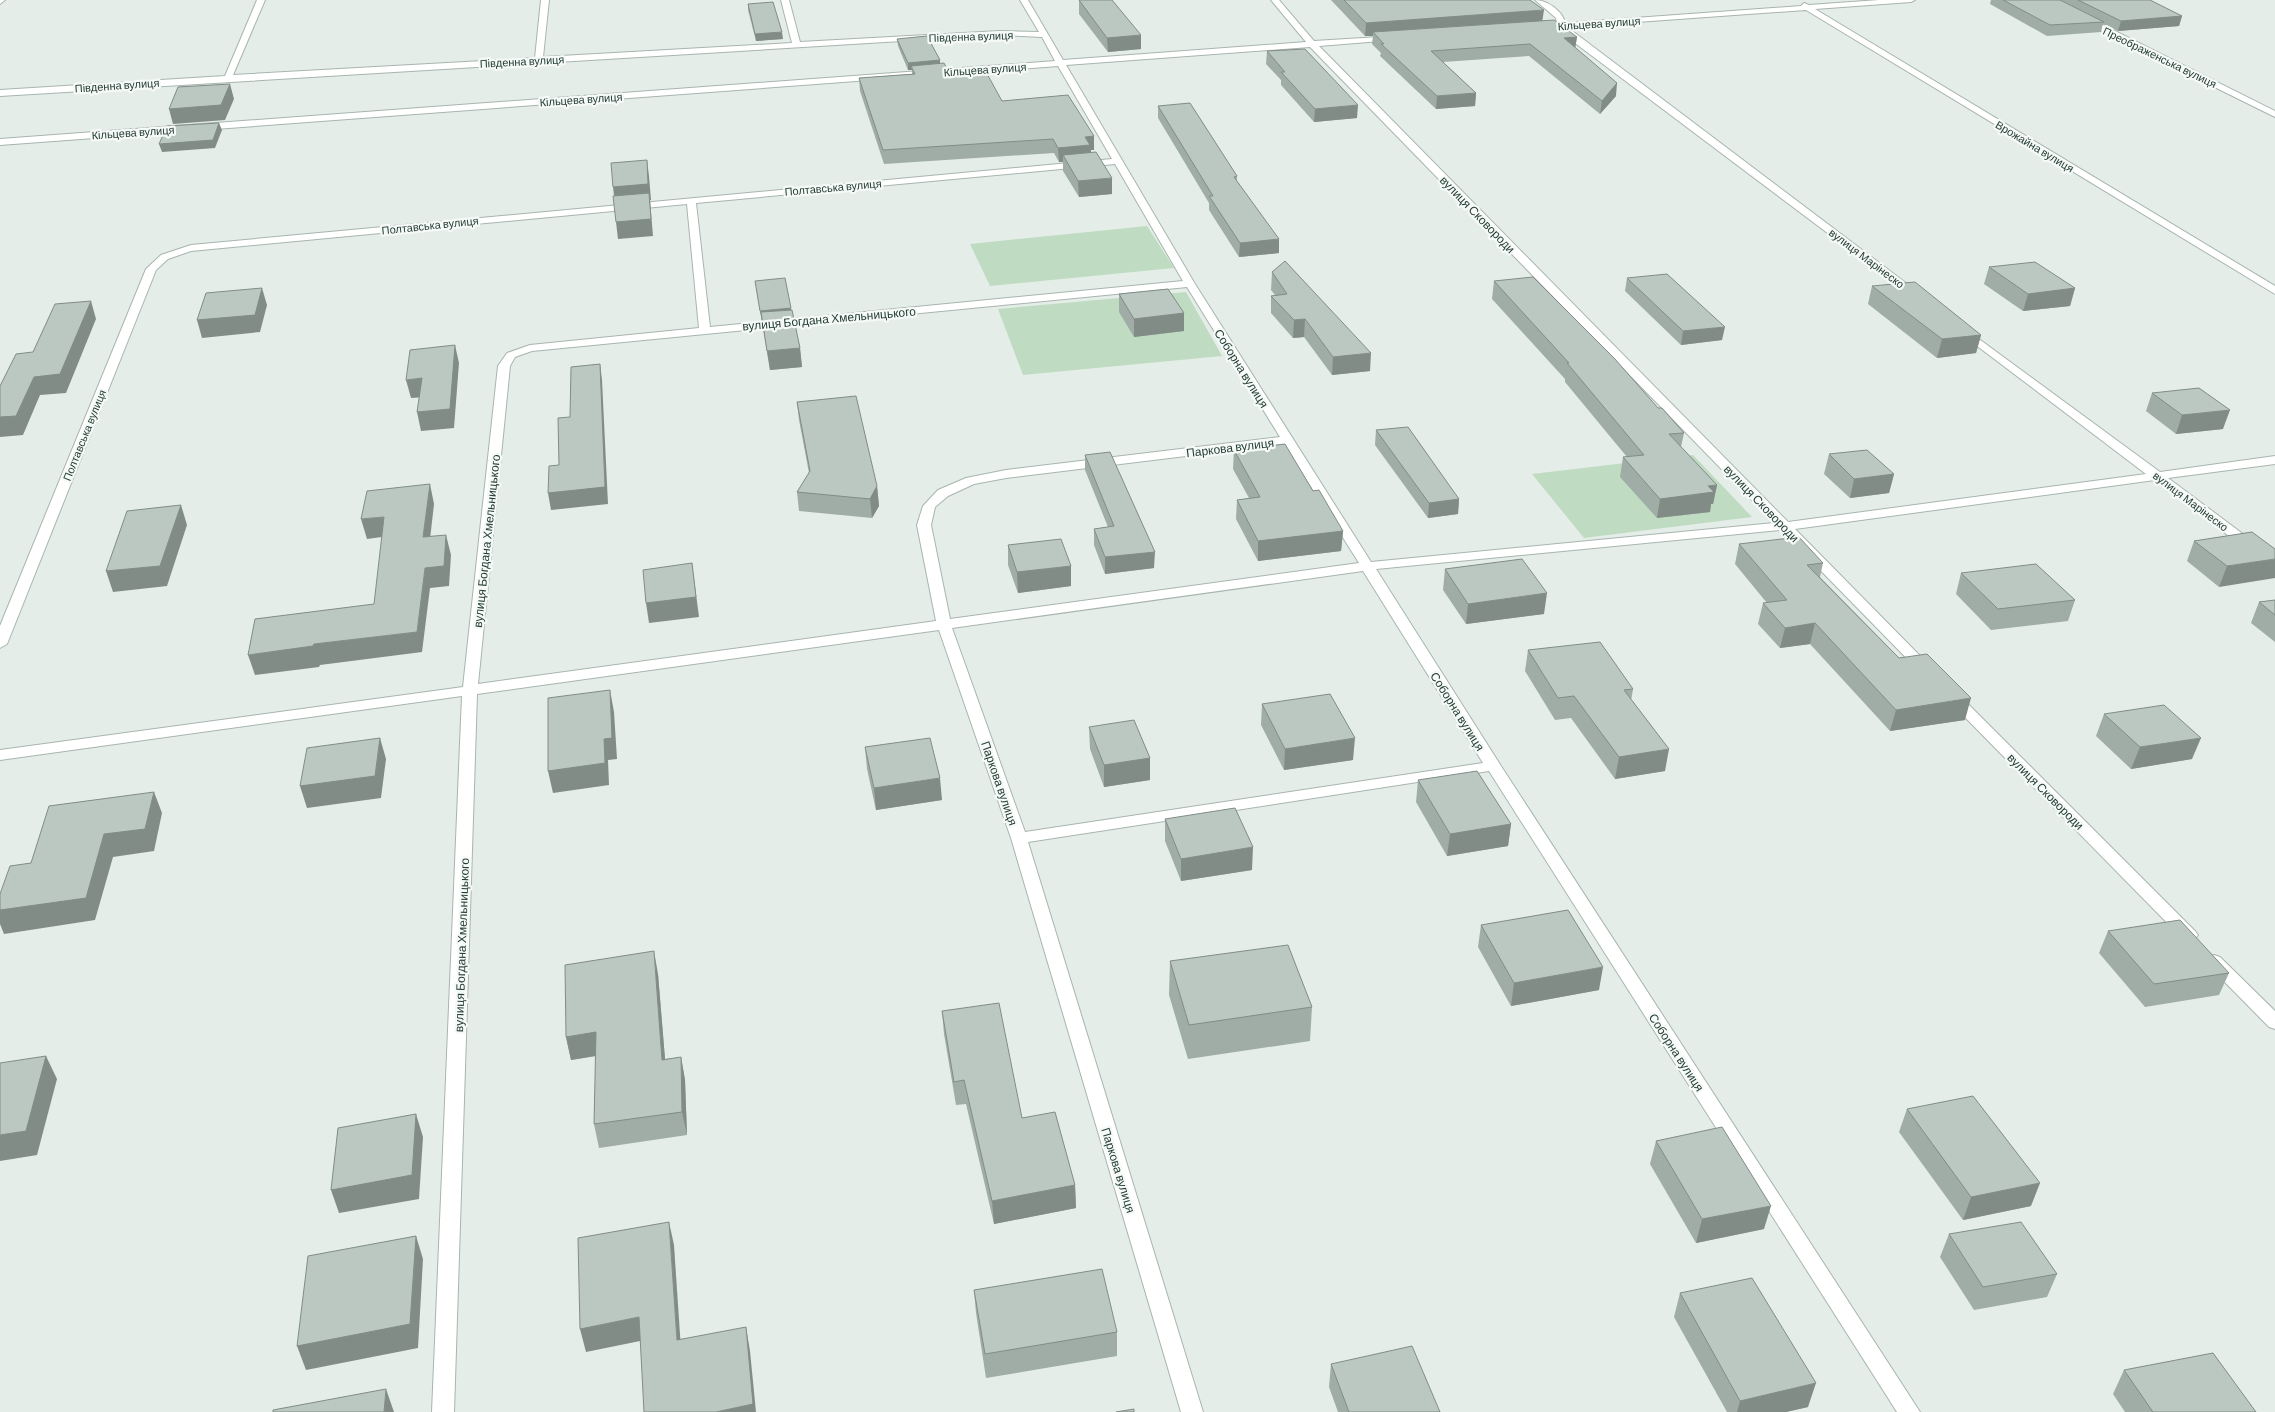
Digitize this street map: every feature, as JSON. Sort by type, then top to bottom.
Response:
[{"type":"street","points":[[228,78],[261,0]]},
{"type":"street","points":[[540,60],[545,0]]},
{"type":"street","points":[[785,0],[797,45]]},
{"type":"street","name":"Соборна вулиця","points":[[1024,0],[1190,284],[1287,440],[1493,766],[1909,1412]]},
{"type":"street","name":"вулиця Сковороди","points":[[1276,0],[1312,44],[1784,526],[2275,1022]]},
{"type":"street","name":"вулиця Марінеско","points":[[1539,0],[1560,17],[1566,32],[1926,302]]},
{"type":"street","name":"Врожайна вулиця","points":[[1796,0],[1817,15],[2275,291]]},
{"type":"street","name":"Кільцева вулиця","points":[[1532,28],[1911,0]]},
{"type":"street","name":"Преображенська вулиця","points":[[2072,13],[2275,114]]},
{"type":"street","name":"Південна вулиця","points":[[0,93],[1000,33],[1044,34]]},
{"type":"street","name":"Кільцева вулиця","points":[[0,142],[1402,37]]},
{"type":"street","name":"Полтавська вулиця","points":[[0,644],[151,269],[158,261],[171,253],[191,248],[1117,161]]},
{"type":"street","points":[[691,200],[705,330]]},
{"type":"street","name":"вулиця Богдана Хмельницького","points":[[443,1412],[470,691],[504,366],[511,355],[530,348],[1190,284]]},
{"type":"street","name":"вулиця Марінеско","points":[[1958,326],[2275,564]]},
{"type":"street","name":"Паркова вулиця","points":[[1192,1412],[1019,838],[944,625],[924,525],[930,506],[943,493],[970,481],[1006,474],[1287,440]]},
{"type":"street","points":[[0,755],[1368,566],[1784,526],[2275,460]]},
{"type":"street","points":[[1019,838],[1493,766]]},
{"type":"green space","points":[[1147,226],[1174,268],[990,286],[970,244]]},
{"type":"green space","points":[[1186,292],[1222,356],[1023,375],[998,309]]},
{"type":"green space","points":[[1693,455],[1752,517],[1584,538],[1532,474]]},
{"type":"building","points":[[1079,0],[1112,0],[1141,35],[1107,38]]},
{"type":"building","points":[[1344,0],[1530,0],[1544,10],[1366,23]]},
{"type":"building","points":[[2003,0],[2060,0],[2104,22],[2050,25]]},
{"type":"building","points":[[2078,0],[2150,0],[2182,16],[2121,21]]},
{"type":"building","points":[[773,2],[782,32],[755,34],[748,4]]},
{"type":"building","points":[[1554,20],[1577,37],[1564,38],[1617,83],[1602,101],[1530,44],[1431,51],[1476,93],[1437,96],[1381,44],[1384,44],[1373,32]]},
{"type":"building","points":[[927,36],[940,60],[908,63],[897,39]]},
{"type":"building","points":[[1305,49],[1358,105],[1315,109],[1281,72],[1285,72],[1267,51]]},
{"type":"building","points":[[944,63],[950,75],[986,72],[1002,101],[1068,95],[1094,136],[1085,137],[1090,145],[1058,148],[1053,139],[883,150],[859,78],[915,74],[911,66]]},
{"type":"building","points":[[230,84],[221,105],[169,109],[178,87]]},
{"type":"building","points":[[1190,103],[1237,176],[1234,177],[1279,239],[1240,243],[1209,196],[1213,196],[1158,106]]},
{"type":"building","points":[[219,123],[213,140],[159,144],[167,126]]},
{"type":"building","points":[[1096,152],[1112,178],[1078,181],[1063,155]]},
{"type":"building","points":[[647,160],[648,184],[613,187],[611,163]]},
{"type":"building","points":[[649,193],[651,219],[616,222],[613,196]]},
{"type":"building","points":[[1285,261],[1371,353],[1333,357],[1305,319],[1294,320],[1271,296],[1287,294],[1272,272]]},
{"type":"building","points":[[2035,262],[2075,288],[2028,294],[1989,267]]},
{"type":"building","points":[[1667,274],[1725,327],[1683,331],[1627,278]]},
{"type":"building","points":[[1533,277],[1615,359],[1658,408],[1662,408],[1684,433],[1669,434],[1717,485],[1708,486],[1714,492],[1660,499],[1623,457],[1644,455],[1567,363],[1569,363],[1494,281]]},
{"type":"building","points":[[785,278],[791,308],[760,311],[755,281]]},
{"type":"building","points":[[1915,282],[1981,335],[1942,339],[1872,286]]},
{"type":"building","points":[[262,288],[255,315],[197,320],[206,293]]},
{"type":"building","points":[[1168,289],[1184,313],[1134,319],[1119,294]]},
{"type":"building","points":[[91,301],[60,374],[34,377],[16,416],[0,417],[0,386],[16,354],[33,352],[55,304]]},
{"type":"building","points":[[792,310],[800,348],[767,351],[761,312]]},
{"type":"building","points":[[455,345],[450,409],[417,412],[422,378],[406,380],[410,350]]},
{"type":"building","points":[[600,364],[605,487],[548,493],[549,466],[559,465],[558,418],[570,417],[571,367]]},
{"type":"building","points":[[2199,388],[2230,410],[2182,415],[2152,393]]},
{"type":"building","points":[[856,396],[877,486],[870,499],[797,492],[810,471],[797,402]]},
{"type":"building","points":[[1408,427],[1459,499],[1429,503],[1376,430]]},
{"type":"building","points":[[1285,444],[1313,491],[1319,490],[1343,531],[1258,541],[1237,500],[1260,497],[1234,450]]},
{"type":"building","points":[[1867,450],[1894,474],[1854,479],[1829,454]]},
{"type":"building","points":[[1110,452],[1155,552],[1105,557],[1094,529],[1114,526],[1085,455]]},
{"type":"building","points":[[430,484],[423,537],[446,535],[444,566],[425,568],[417,632],[314,644],[313,646],[248,655],[255,619],[374,604],[384,517],[361,519],[367,491]]},
{"type":"building","points":[[181,505],[160,566],[106,571],[127,511]]},
{"type":"building","points":[[2252,532],[2275,549],[2275,559],[2227,566],[2194,541]]},
{"type":"building","points":[[1799,537],[1823,563],[1807,565],[1899,658],[1927,654],[1971,698],[1896,710],[1815,623],[1785,628],[1763,603],[1787,600],[1739,544]]},
{"type":"building","points":[[1061,539],[1071,566],[1017,572],[1008,545]]},
{"type":"building","points":[[1522,559],[1547,593],[1468,604],[1445,569]]},
{"type":"building","points":[[692,563],[696,597],[646,603],[643,570]]},
{"type":"building","points":[[2036,564],[2075,600],[1998,609],[1961,573]]},
{"type":"building","points":[[2275,600],[2275,615],[2259,602]]},
{"type":"building","points":[[1600,642],[1633,689],[1624,690],[1669,749],[1619,757],[1574,696],[1558,698],[1528,650]]},
{"type":"building","points":[[610,690],[612,738],[604,739],[605,763],[548,771],[548,698]]},
{"type":"building","points":[[1330,694],[1355,738],[1285,749],[1262,704]]},
{"type":"building","points":[[2164,705],[2201,738],[2140,747],[2104,714]]},
{"type":"building","points":[[1134,720],[1150,758],[1104,765],[1089,727]]},
{"type":"building","points":[[380,738],[375,776],[300,786],[307,748]]},
{"type":"building","points":[[930,738],[940,778],[874,788],[865,747]]},
{"type":"building","points":[[1477,771],[1511,824],[1450,834],[1418,780]]},
{"type":"building","points":[[154,792],[145,829],[104,834],[86,898],[0,910],[0,894],[10,866],[31,863],[49,806]]},
{"type":"building","points":[[1235,808],[1253,847],[1181,859],[1165,819]]},
{"type":"building","points":[[1568,910],[1603,967],[1514,983],[1481,925]]},
{"type":"building","points":[[2180,920],[2229,973],[2154,984],[2108,931]]},
{"type":"building","points":[[1288,945],[1312,1007],[1189,1025],[1170,961]]},
{"type":"building","points":[[654,951],[662,1060],[681,1057],[682,1112],[594,1124],[596,1032],[566,1037],[565,965]]},
{"type":"building","points":[[999,1003],[1022,1118],[1055,1112],[1075,1185],[992,1201],[964,1080],[954,1082],[942,1011]]},
{"type":"building","points":[[46,1056],[26,1131],[0,1135],[0,1063]]},
{"type":"building","points":[[1973,1096],[2040,1183],[1971,1197],[1907,1109]]},
{"type":"building","points":[[416,1114],[412,1175],[331,1190],[338,1128]]},
{"type":"building","points":[[1722,1127],[1771,1206],[1702,1219],[1656,1141]]},
{"type":"building","points":[[669,1222],[677,1340],[746,1327],[753,1404],[716,1412],[644,1412],[639,1317],[580,1329],[578,1238]]},
{"type":"building","points":[[2021,1222],[2057,1274],[1983,1287],[1949,1234]]},
{"type":"building","points":[[416,1236],[410,1324],[297,1346],[308,1256]]},
{"type":"building","points":[[1102,1269],[1117,1332],[985,1354],[974,1290]]},
{"type":"building","points":[[1752,1278],[1816,1383],[1740,1401],[1680,1293]]},
{"type":"building","points":[[1412,1346],[1440,1412],[1349,1412],[1331,1364]]},
{"type":"building","points":[[2213,1353],[2256,1412],[2153,1412],[2124,1370]]},
{"type":"building","points":[[386,1389],[384,1412],[273,1412],[273,1410]]},
{"type":"building","points":[[1134,1409],[1134,1412],[1116,1412]]}]
